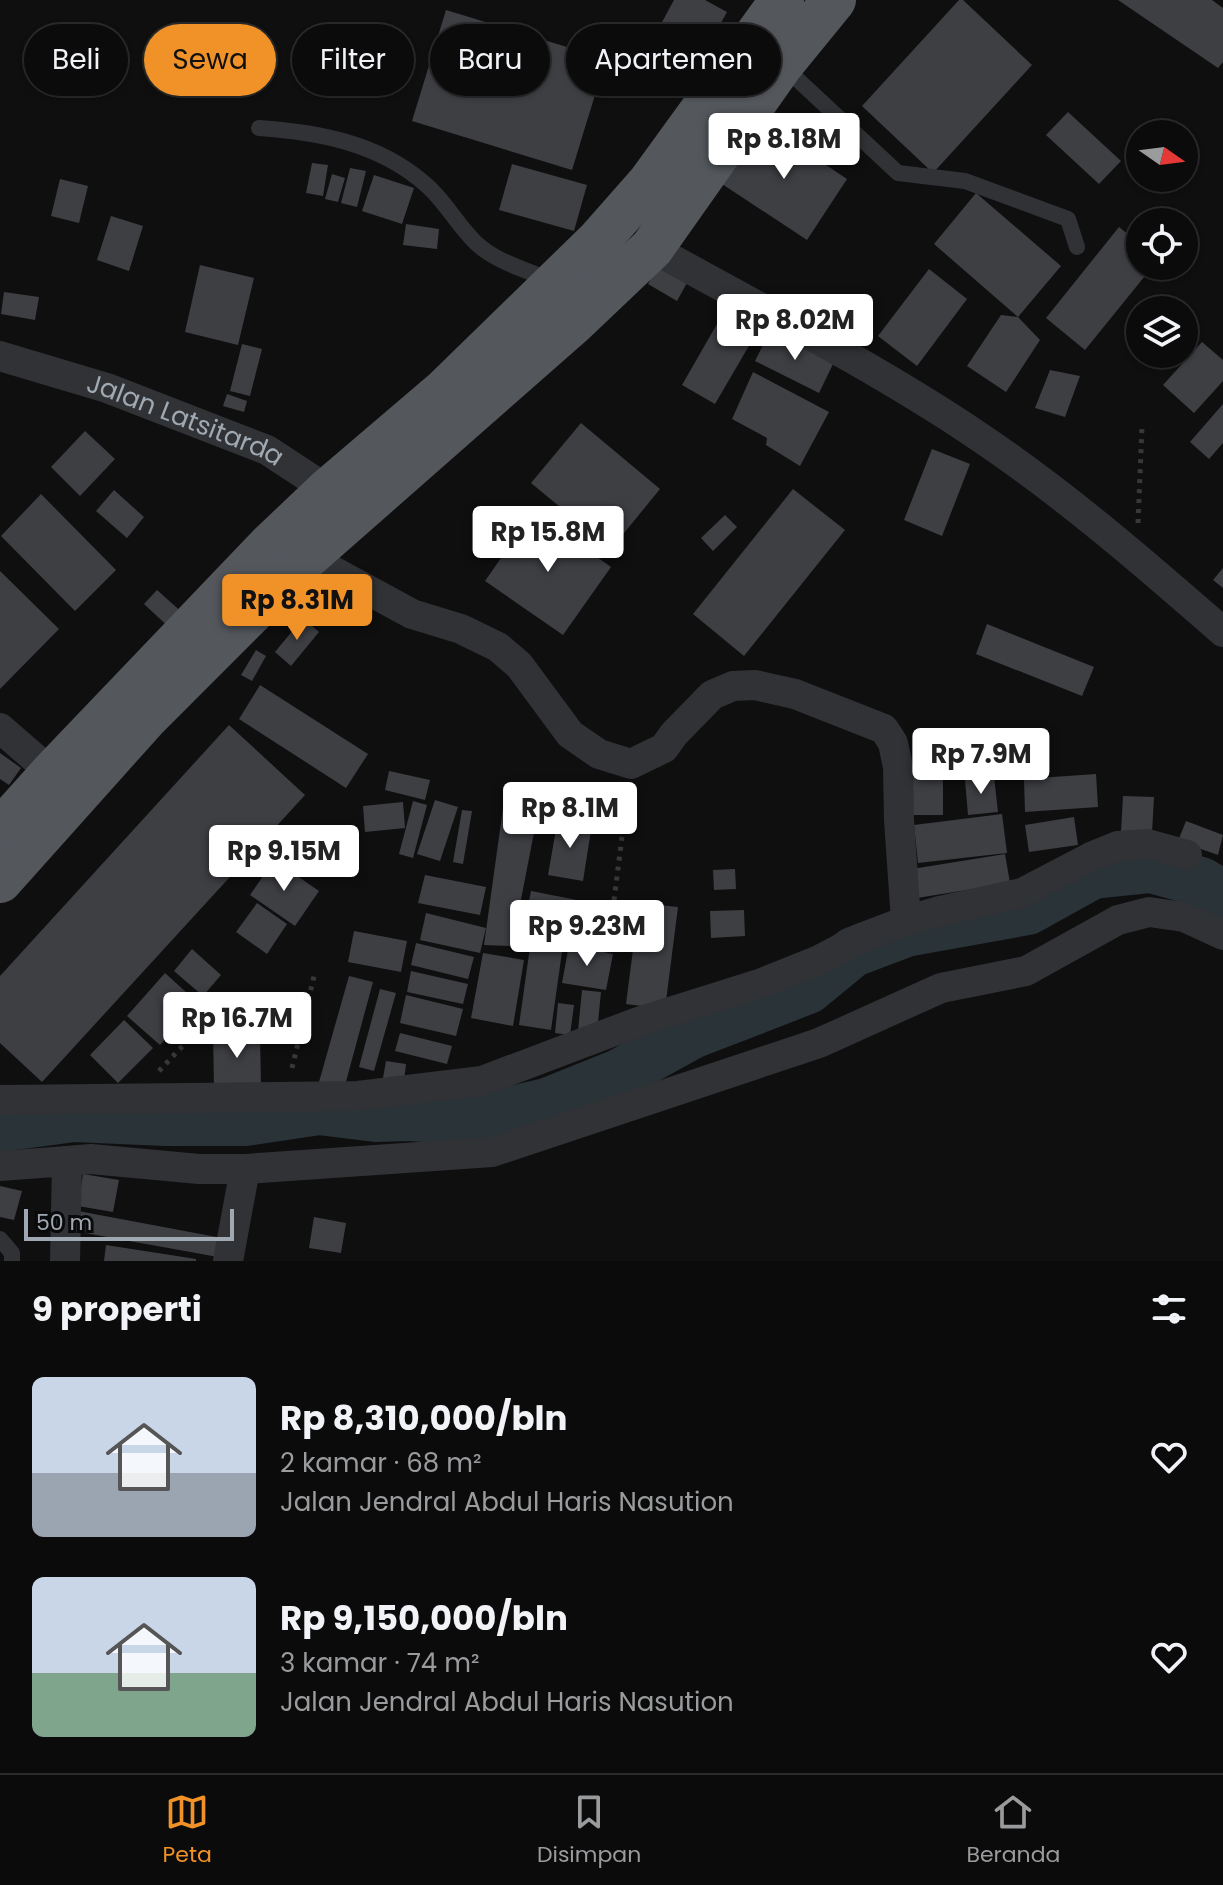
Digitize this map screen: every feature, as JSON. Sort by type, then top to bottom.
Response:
[{"type":"highway","points":[[0,881],[145,719],[307,557],[342,502],[444,391],[557,284],[650,182],[782,0]]},
{"type":"highway","points":[[781,65],[834,0]]},
{"type":"highway","points":[[0,831],[270,545],[342,502],[560,334],[652,248],[759,96]]},
{"type":"street","points":[[652,248],[903,388],[974,433],[1129,550],[1223,632]]},
{"type":"street","name":"Jalan Latsitarda","points":[[0,356],[107,388],[267,450],[342,502]]},
{"type":"street","points":[[307,557],[412,614],[461,629],[498,647],[519,665],[570,734],[599,754],[631,764],[664,748],[712,695],[733,686],[755,685],[795,694],[884,729],[893,743],[898,767],[906,921]]},
{"type":"street","points":[[0,728],[52,773]]},
{"type":"street","points":[[0,1100],[358,1096],[482,1081],[638,1022],[762,983],[906,921],[1022,893],[1118,846],[1147,844],[1187,855]]},
{"type":"street","points":[[0,1166],[91,1159],[199,1169],[245,1169],[492,1152],[819,1043],[941,988],[1026,971],[1118,920],[1149,912],[1184,917],[1223,935]]},
{"type":"street","points":[[65,1261],[67,1161]]},
{"type":"street","points":[[228,1261],[245,1169]]},
{"type":"lane","points":[[781,65],[898,173],[965,181],[1068,219],[1077,247]]},
{"type":"lane","points":[[259,128],[292,130],[350,142],[382,154],[422,181],[445,202],[461,227],[485,250],[557,284]]},
{"type":"lane","points":[[0,1239],[12,1253],[12,1261]]},
{"type":"path","points":[[1129,550],[1137,537],[1142,427]]},
{"type":"path","points":[[609,940],[631,764]]},
{"type":"path","points":[[285,1096],[315,972]]},
{"type":"path","points":[[134,1098],[224,1002]]},
{"type":"building","points":[[674,0],[705,0],[727,12],[720,24],[661,24]]},
{"type":"building","points":[[959,0],[963,0],[1032,65],[933,173],[862,106]]},
{"type":"building","points":[[1118,0],[1212,0],[1223,8],[1223,62],[1218,68]]},
{"type":"building","points":[[446,10],[492,24],[442,24]]},
{"type":"building","points":[[550,42],[566,47],[566,96],[595,96],[572,170],[412,121],[430,62],[430,96],[550,96]]},
{"type":"building","points":[[1068,112],[1121,161],[1099,184],[1046,135]]},
{"type":"building","points":[[762,122],[847,179],[807,240],[722,184]]},
{"type":"building","points":[[312,163],[328,165],[323,196],[306,193]]},
{"type":"building","points":[[512,164],[587,185],[574,231],[499,210]]},
{"type":"building","points":[[350,168],[366,171],[357,207],[341,203]]},
{"type":"building","points":[[332,174],[345,178],[338,202],[325,199]]},
{"type":"building","points":[[374,175],[414,188],[402,224],[362,211]]},
{"type":"building","points":[[60,179],[88,186],[79,223],[51,216]]},
{"type":"building","points":[[976,193],[1061,266],[1018,317],[934,244]]},
{"type":"building","points":[[111,216],[143,226],[129,271],[97,260]]},
{"type":"building","points":[[406,224],[439,229],[437,249],[403,245]]},
{"type":"building","points":[[1119,227],[1126,233],[1126,280],[1142,280],[1085,350],[1046,318]]},
{"type":"building","points":[[660,264],[688,281],[677,301],[648,284]]},
{"type":"building","points":[[200,265],[254,278],[238,345],[185,332]]},
{"type":"building","points":[[929,269],[967,299],[917,366],[878,336]]},
{"type":"building","points":[[4,292],[39,297],[35,320],[1,314]]},
{"type":"building","points":[[724,303],[759,324],[752,336],[717,315]]},
{"type":"building","points":[[1001,315],[1018,317],[1040,340],[1006,392],[967,366]]},
{"type":"building","points":[[717,324],[750,344],[715,404],[682,385]]},
{"type":"building","points":[[770,331],[834,362],[819,393],[755,361]]},
{"type":"building","points":[[1202,342],[1223,360],[1223,381],[1194,413],[1163,385],[1178,368],[1198,368],[1198,346]]},
{"type":"building","points":[[242,344],[262,349],[250,396],[230,391]]},
{"type":"building","points":[[1050,370],[1080,376],[1065,417],[1035,408]]},
{"type":"building","points":[[753,372],[829,412],[800,466],[766,445],[767,438],[732,419]]},
{"type":"building","points":[[227,394],[247,401],[244,412],[223,406]]},
{"type":"building","points":[[1223,404],[1223,443],[1209,459],[1190,442]]},
{"type":"building","points":[[581,423],[660,489],[611,549],[531,483]]},
{"type":"building","points":[[85,431],[115,459],[80,496],[51,467]]},
{"type":"building","points":[[932,449],[970,464],[942,536],[904,520]]},
{"type":"building","points":[[793,489],[845,530],[744,656],[693,614]]},
{"type":"building","points":[[114,490],[144,517],[127,538],[96,511]]},
{"type":"building","points":[[41,494],[116,570],[75,611],[1,536]]},
{"type":"building","points":[[533,512],[611,567],[563,635],[485,581]]},
{"type":"building","points":[[725,515],[737,527],[713,551],[701,538]]},
{"type":"building","points":[[1223,568],[1223,588],[1213,580]]},
{"type":"building","points":[[0,571],[59,629],[0,689]]},
{"type":"building","points":[[329,589],[341,601],[329,612],[317,600]]},
{"type":"building","points":[[157,590],[185,615],[172,630],[144,604]]},
{"type":"building","points":[[303,618],[319,632],[291,666],[275,652]]},
{"type":"building","points":[[987,624],[1094,667],[1082,696],[976,654]]},
{"type":"building","points":[[256,650],[266,656],[252,681],[241,675]]},
{"type":"building","points":[[260,685],[368,754],[346,788],[239,719]]},
{"type":"building","points":[[229,725],[305,795],[42,1082],[0,1043],[0,976]]},
{"type":"building","points":[[0,753],[21,768],[9,785],[0,779]]},
{"type":"building","points":[[389,771],[430,780],[425,800],[385,790]]},
{"type":"building","points":[[913,772],[943,772],[943,815],[913,815]]},
{"type":"building","points":[[1096,774],[1098,807],[1025,812],[1024,779]]},
{"type":"building","points":[[994,777],[998,812],[968,815],[965,780]]},
{"type":"building","points":[[1123,796],[1154,797],[1152,833],[1121,832]]},
{"type":"building","points":[[435,800],[458,807],[440,861],[417,854]]},
{"type":"building","points":[[413,801],[427,805],[413,858],[399,854]]},
{"type":"building","points":[[403,802],[405,828],[365,832],[363,806]]},
{"type":"building","points":[[503,808],[537,817],[512,946],[484,945]]},
{"type":"building","points":[[462,810],[472,811],[463,864],[453,862]]},
{"type":"building","points":[[1002,814],[1007,853],[918,863],[914,825]]},
{"type":"building","points":[[1074,817],[1078,845],[1029,852],[1025,825]]},
{"type":"building","points":[[558,818],[592,824],[583,881],[548,875]]},
{"type":"building","points":[[1186,821],[1223,835],[1218,855],[1178,841]]},
{"type":"building","points":[[1005,854],[1010,883],[917,898],[912,869]]},
{"type":"building","points":[[274,860],[319,891],[295,926],[250,895]]},
{"type":"building","points":[[735,869],[736,889],[714,890],[713,870]]},
{"type":"building","points":[[425,875],[486,887],[480,915],[418,903]]},
{"type":"building","points":[[531,891],[582,901],[575,937],[524,927]]},
{"type":"building","points":[[257,903],[287,924],[267,954],[236,932]]},
{"type":"building","points":[[639,903],[678,907],[665,1009],[626,1004]]},
{"type":"building","points":[[744,910],[745,936],[711,938],[710,911]]},
{"type":"building","points":[[426,913],[486,928],[480,953],[420,940]]},
{"type":"building","points":[[354,931],[407,941],[401,972],[348,962]]},
{"type":"building","points":[[416,943],[474,957],[468,979],[411,965]]},
{"type":"building","points":[[569,945],[613,954],[606,990],[562,983]]},
{"type":"building","points":[[530,947],[562,952],[551,1030],[519,1025]]},
{"type":"building","points":[[192,949],[221,975],[203,996],[174,971]]},
{"type":"building","points":[[483,953],[524,960],[513,1026],[471,1018]]},
{"type":"building","points":[[411,971],[468,984],[463,1004],[407,992]]},
{"type":"building","points":[[165,973],[198,1003],[160,1045],[127,1016]]},
{"type":"building","points":[[349,976],[373,982],[344,1089],[319,1082]]},
{"type":"building","points":[[380,989],[396,993],[374,1071],[359,1067]]},
{"type":"building","points":[[582,990],[601,992],[597,1033],[578,1031]]},
{"type":"building","points":[[406,995],[463,1009],[456,1036],[400,1023]]},
{"type":"building","points":[[558,1003],[574,1005],[570,1035],[555,1033]]},
{"type":"building","points":[[124,1020],[153,1048],[118,1083],[90,1055]]},
{"type":"building","points":[[400,1033],[452,1046],[447,1064],[395,1051]]},
{"type":"building","points":[[213,1035],[260,1035],[261,1085],[214,1086]]},
{"type":"building","points":[[386,1061],[406,1064],[404,1081],[383,1078]]},
{"type":"building","points":[[83,1174],[119,1180],[113,1212],[78,1206]]},
{"type":"building","points":[[0,1186],[22,1191],[14,1220],[0,1217]]},
{"type":"building","points":[[78,1211],[222,1238],[218,1257],[74,1231]]},
{"type":"building","points":[[314,1217],[346,1223],[341,1253],[309,1248]]},
{"type":"building","points":[[106,1245],[196,1259],[196,1261],[104,1261]]},
{"type":"waterway","points":[[0,1127],[74,1117],[245,1121],[319,1110],[376,1117],[472,1120],[547,1103],[619,1074],[692,1034],[808,989],[853,952],[906,932],[1028,910],[1093,874],[1151,868],[1201,882],[1223,895]]}]
